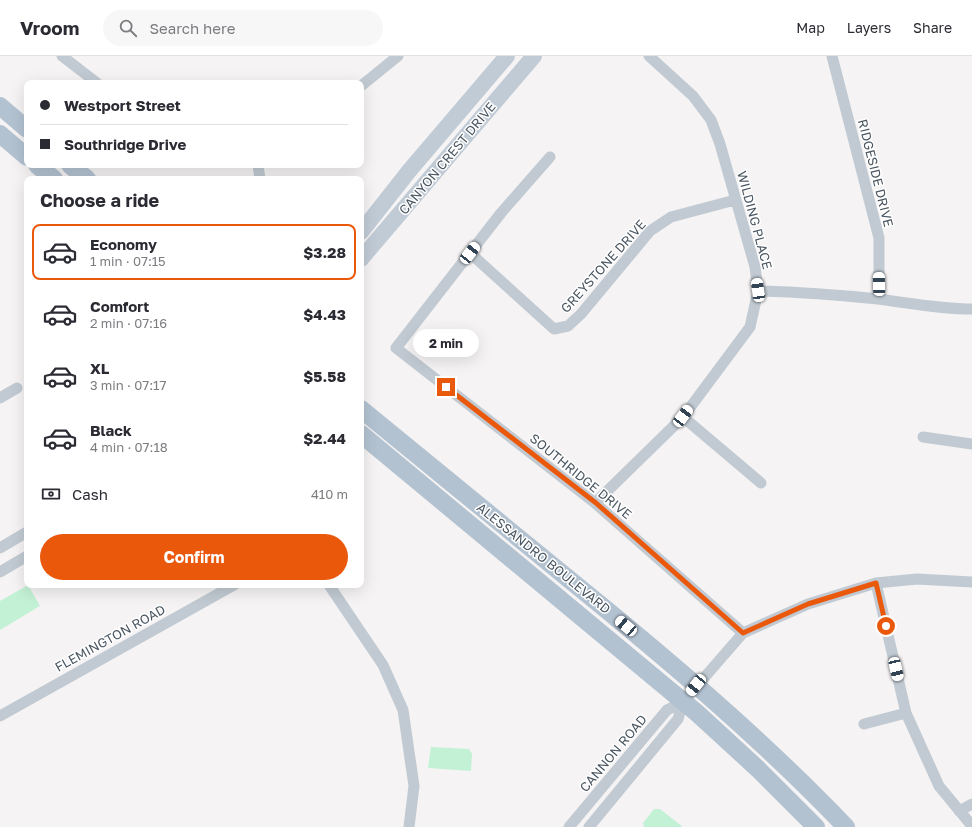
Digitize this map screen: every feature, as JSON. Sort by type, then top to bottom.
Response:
[{"type":"main road","name":"CANYON CREST DRIVE","points":[[364,228],[409,171],[507,56]]},
{"type":"main road","name":"CANYON CREST DRIVE","points":[[364,255],[534,56]]},
{"type":"main road","points":[[0,106],[24,126]]},
{"type":"main road","points":[[0,134],[24,154]]},
{"type":"main road","points":[[41,168],[50,176]]},
{"type":"main road","points":[[74,168],[83,176]]},
{"type":"main road","name":"ALESSANDRO BOULEVARD","points":[[364,411],[742,724],[798,777],[846,827]]},
{"type":"main road","name":"ALESSANDRO BOULEVARD","points":[[364,436],[683,702],[740,752],[816,827]]},
{"type":"street","points":[[62,56],[93,80]]},
{"type":"street","points":[[364,84],[398,56]]},
{"type":"street","name":"WILDING PLACE","points":[[596,503],[683,416],[750,327],[758,290],[755,267],[720,144],[711,120],[693,96],[649,56]]},
{"type":"street","name":"RIDGESIDE DRIVE","points":[[832,56],[878,238],[879,299]]},
{"type":"street","points":[[470,253],[501,213],[550,157]]},
{"type":"street","name":"GREYSTONE DRIVE","points":[[470,253],[554,329],[568,326],[581,314],[650,231],[671,217],[735,200]]},
{"type":"street","name":"SOUTHRIDGE DRIVE","points":[[470,253],[396,348],[596,503],[743,633]]},
{"type":"street","points":[[758,290],[879,299],[944,309],[972,309]]},
{"type":"street","points":[[0,398],[17,388]]},
{"type":"street","points":[[683,416],[760,483]]},
{"type":"street","points":[[923,437],[972,444]]},
{"type":"street","points":[[0,548],[24,534]]},
{"type":"street","points":[[0,572],[24,558]]},
{"type":"street","name":"CANNON ROAD","points":[[589,827],[678,719],[683,702],[696,685],[743,633],[808,604],[876,583],[917,579],[972,582]]},
{"type":"street","points":[[876,583],[906,713],[939,786],[972,826]]},
{"type":"street","name":"FLEMINGTON ROAD","points":[[0,716],[229,588]]},
{"type":"street","points":[[330,588],[383,665],[403,710],[414,786],[409,827]]},
{"type":"street","name":"CANNON ROAD","points":[[569,827],[667,710],[683,702]]},
{"type":"street","points":[[864,724],[906,713]]},
{"type":"street","points":[[959,811],[972,804]]},
{"type":"green space","points":[[24,587],[30,588],[40,606],[0,630],[0,601]]},
{"type":"green space","points":[[431,747],[469,749],[472,754],[471,771],[428,768]]},
{"type":"green space","points":[[654,809],[660,809],[683,827],[644,827],[643,823]]},
{"type":"route","points":[[446,387],[596,503],[743,633],[808,604],[876,583],[886,626]]}]
